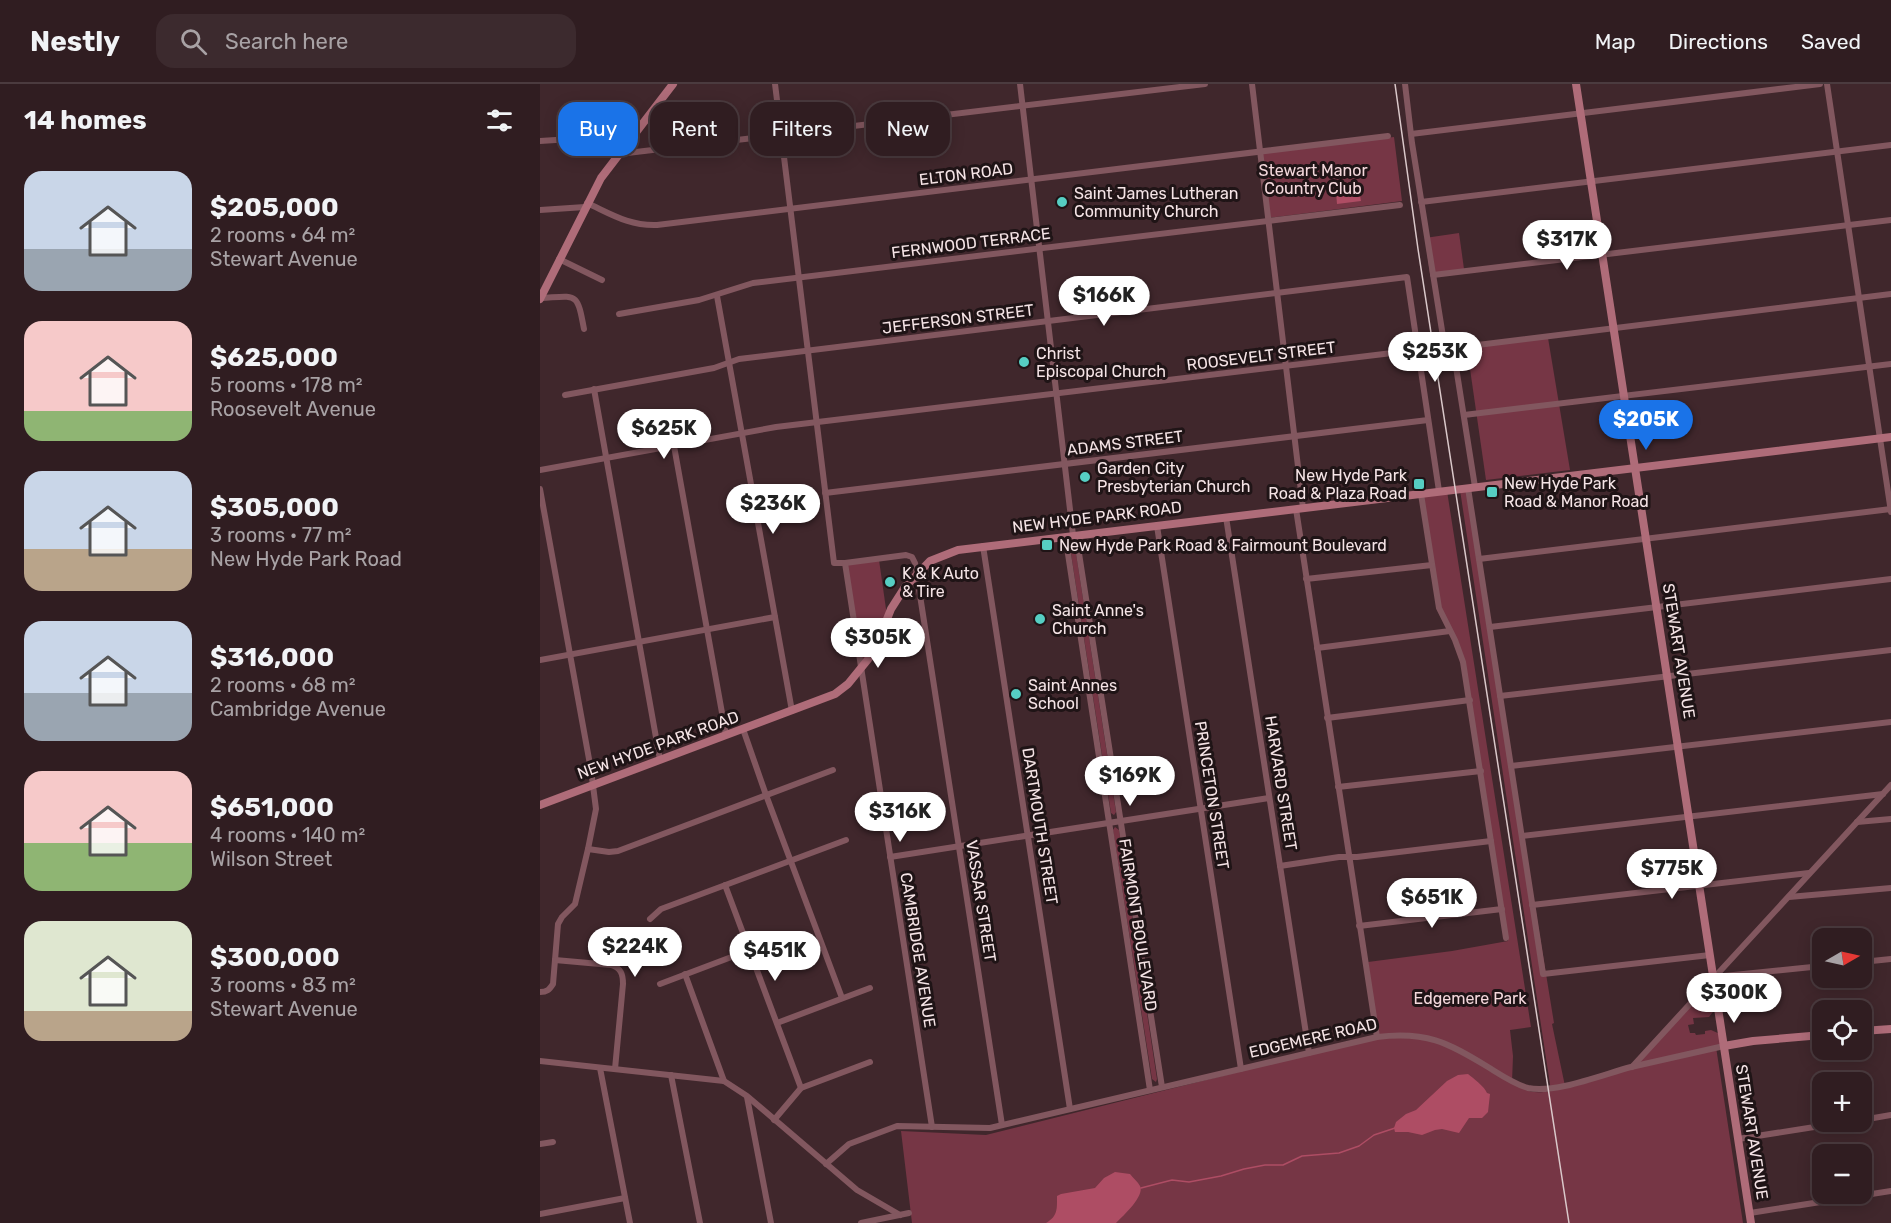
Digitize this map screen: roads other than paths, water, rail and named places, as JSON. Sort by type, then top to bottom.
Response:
[{"type":"main road","points":[[638,129],[673,84]]},
{"type":"main road","name":"STEWART AVENUE","points":[[1576,84],[1751,1223]]},
{"type":"main road","points":[[540,299],[544,280],[560,259],[600,178],[617,156]]},
{"type":"main road","name":"NEW HYDE PARK ROAD","points":[[540,805],[835,694],[862,669],[877,646],[897,599],[917,574],[930,561],[958,550],[1891,437]]},
{"type":"main road","points":[[1872,1030],[1891,1029]]},
{"type":"main road","points":[[1724,1046],[1812,1036]]},
{"type":"street","points":[[776,84],[778,102]]},
{"type":"street","points":[[1020,84],[1073,535]]},
{"type":"street","points":[[854,126],[1205,84]]},
{"type":"street","points":[[1252,84],[1294,436],[1306,579],[1377,1037]]},
{"type":"street","points":[[1406,84],[1421,202],[1445,349],[1891,294]]},
{"type":"street","points":[[1411,134],[1820,84]]},
{"type":"street","points":[[1479,559],[1891,510],[1827,84]]},
{"type":"street","name":"ELTON ROAD","points":[[586,205],[630,223],[641,225],[1388,136]]},
{"type":"street","points":[[638,152],[750,139]]},
{"type":"street","points":[[540,141],[558,140]]},
{"type":"street","points":[[1421,202],[1891,146]]},
{"type":"street","points":[[784,156],[834,563],[906,555],[912,557],[917,574]]},
{"type":"street","points":[[540,210],[586,205]]},
{"type":"street","name":"FERNWOOD TERRACE","points":[[619,314],[717,296],[753,283],[1400,205]]},
{"type":"street","points":[[1433,275],[1891,220]]},
{"type":"street","points":[[560,259],[602,280]]},
{"type":"street","name":"JEFFERSON STREET","points":[[565,395],[714,368],[738,359],[1407,277],[1417,350]]},
{"type":"street","points":[[540,299],[568,295],[573,297],[580,306],[584,329]]},
{"type":"street","points":[[717,296],[792,711]]},
{"type":"street","points":[[1453,348],[1464,416],[1479,559],[1543,974],[1710,955]]},
{"type":"street","points":[[1417,350],[1439,491]]},
{"type":"street","name":"ROOSEVELT STREET","points":[[540,470],[785,426],[1417,350]]},
{"type":"street","points":[[1464,416],[1891,364]]},
{"type":"street","points":[[594,389],[660,760]]},
{"type":"street","name":"ADAMS STREET","points":[[825,493],[1428,420]]},
{"type":"street","points":[[674,446],[726,735]]},
{"type":"street","points":[[540,489],[596,809],[575,904],[558,924],[552,984],[545,992],[540,992]]},
{"type":"street","points":[[1421,494],[1439,608],[1461,654],[1470,700],[1506,938]]},
{"type":"street","name":"HARVARD STREET","points":[[1226,517],[1309,1053]]},
{"type":"street","name":"PRINCETON STREET","points":[[1157,525],[1241,1069]]},
{"type":"street","name":"FAIRMONT BOULEVARD","points":[[1073,535],[1078,548],[1162,1087]]},
{"type":"street","name":"FAIRMONT BOULEVARD","points":[[1073,535],[1068,554],[1150,1090]]},
{"type":"street","name":"DARTMOUTH STREET","points":[[984,546],[1070,1109]]},
{"type":"street","name":"CAMBRIDGE AVENUE","points":[[845,563],[932,1127]]},
{"type":"street","points":[[1306,579],[1432,565]]},
{"type":"street","name":"VASSAR STREET","points":[[917,574],[1002,1125]]},
{"type":"street","points":[[1490,627],[1891,579]]},
{"type":"street","points":[[540,660],[775,617]]},
{"type":"street","points":[[1317,648],[1450,631]]},
{"type":"street","points":[[1500,696],[1891,650]]},
{"type":"street","points":[[1327,718],[1470,700]]},
{"type":"street","points":[[1511,766],[1891,722]]},
{"type":"street","points":[[743,729],[842,998]]},
{"type":"street","points":[[588,849],[618,851],[833,770]]},
{"type":"street","points":[[1338,787],[1481,771]]},
{"type":"street","points":[[1632,1067],[1891,785]]},
{"type":"street","points":[[1522,836],[1883,794]]},
{"type":"street","points":[[890,856],[1269,798]]},
{"type":"street","points":[[1857,822],[1891,819]]},
{"type":"street","points":[[650,919],[661,909],[846,840]]},
{"type":"street","points":[[1280,866],[1491,841]]},
{"type":"street","points":[[1533,905],[1810,873]]},
{"type":"street","points":[[725,885],[801,1088]]},
{"type":"street","points":[[1788,897],[1891,888]]},
{"type":"street","points":[[1359,926],[1502,909]]},
{"type":"street","points":[[660,984],[750,950]]},
{"type":"street","points":[[1872,961],[1891,959]]},
{"type":"street","points":[[555,960],[611,965],[621,972],[615,1069]]},
{"type":"street","points":[[1713,977],[1812,967]]},
{"type":"street","points":[[685,974],[724,1081]]},
{"type":"street","points":[[777,1023],[870,988]]},
{"type":"street","name":"EDGEMERE ROAD","points":[[826,1164],[849,1144],[897,1126],[985,1128],[1002,1125],[1377,1037],[1407,1035],[1433,1039],[1458,1049],[1506,1078],[1529,1088],[1546,1089],[1724,1046]]},
{"type":"street","points":[[540,1061],[724,1081],[747,1096],[857,1190],[900,1215]]},
{"type":"street","points":[[774,1120],[801,1088],[870,1062]]},
{"type":"street","points":[[600,1068],[630,1223]]},
{"type":"street","points":[[671,1075],[700,1223]]},
{"type":"street","points":[[747,1096],[771,1223]]},
{"type":"street","points":[[1872,1118],[1891,1115]]},
{"type":"street","points":[[1738,1138],[1812,1127]]},
{"type":"street","points":[[540,1144],[553,1142]]},
{"type":"street","points":[[1750,1213],[1891,1191]]},
{"type":"street","points":[[540,1214],[625,1198]]},
{"type":"street","points":[[861,1223],[909,1213]]},
{"type":"waterway","points":[[1141,1188],[1172,1180],[1189,1182],[1265,1165],[1283,1165],[1302,1156],[1339,1153],[1359,1146],[1374,1135],[1395,1128]]},
{"type":"railway","points":[[1395,84],[1418,249],[1569,1223]]},
{"type":"place","name":"Saint James Lutheran Community Church","points":[[1062,202]]},
{"type":"place","name":"Christ Episcopal Church","points":[[1024,362]]},
{"type":"place","name":"Garden City Presbyterian Church","points":[[1085,477]]},
{"type":"place","name":"New Hyde Park Road & Plaza Road","points":[[1419,484]]},
{"type":"place","name":"New Hyde Park Road & Manor Road","points":[[1492,492]]},
{"type":"place","name":"New Hyde Park Road & Fairmount Boulevard","points":[[1047,545]]},
{"type":"place","name":"K & K Auto & Tire","points":[[890,582]]},
{"type":"place","name":"Saint Anne's Church","points":[[1040,619]]},
{"type":"place","name":"Saint Annes School","points":[[1016,694]]},
{"type":"park label","name":"Stewart Manor Country Club","points":[[1313,179]]},
{"type":"park label","name":"Edgemere Park","points":[[1470,998]]}]
